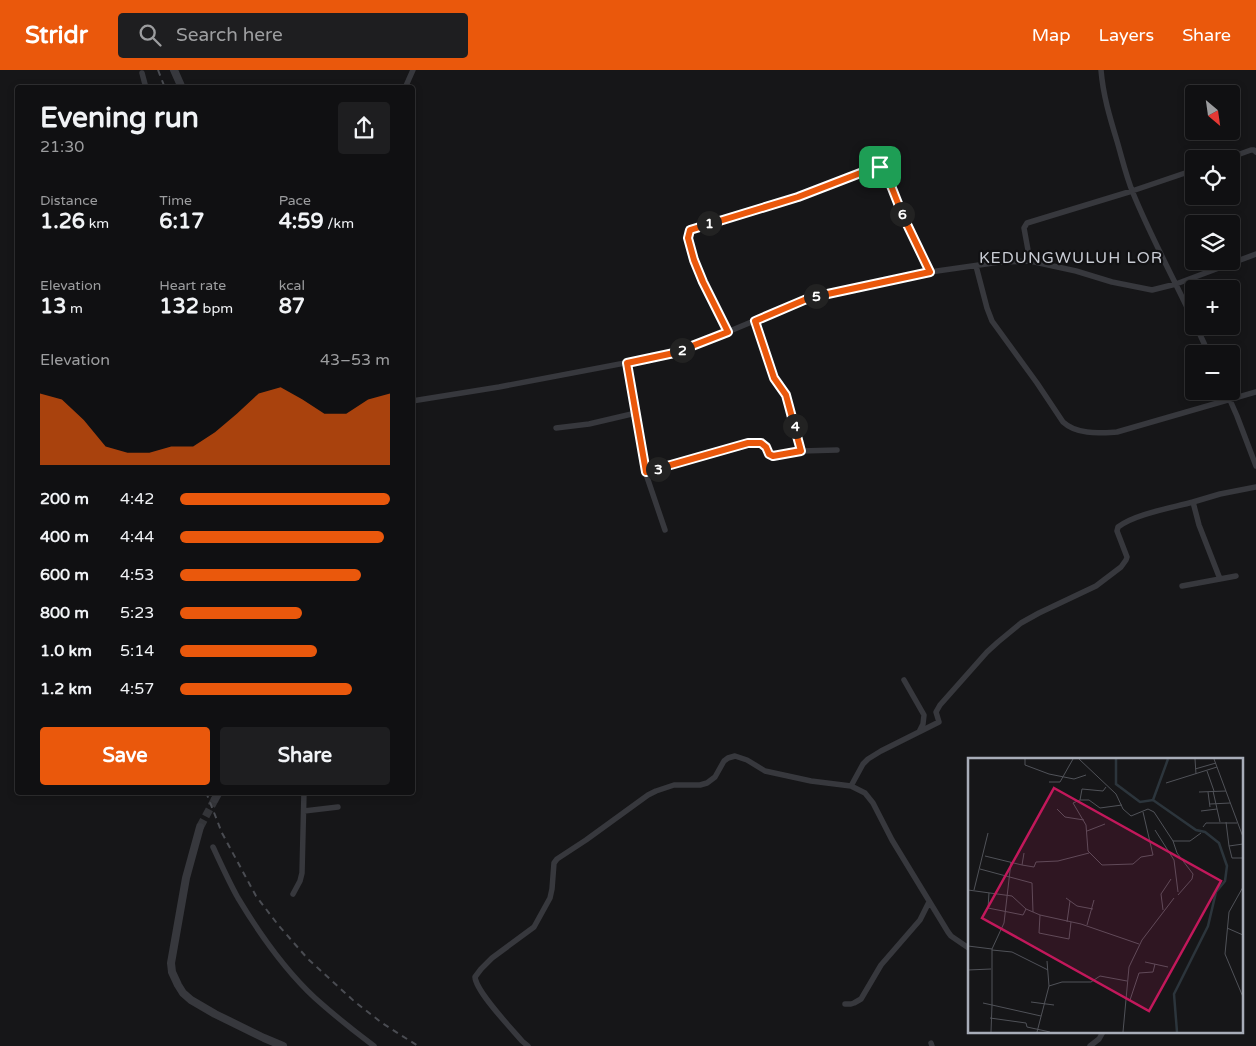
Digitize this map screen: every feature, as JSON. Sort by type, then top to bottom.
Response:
[{"type":"street","points":[[174,70],[181,85]]},
{"type":"street","points":[[406,85],[413,70]]},
{"type":"street","points":[[1101,70],[1104,95],[1132,191],[1159,252],[1185,303]]},
{"type":"street","points":[[142,72],[145,85]]},
{"type":"street","points":[[1240,154],[1250,150],[1256,152]]},
{"type":"street","points":[[728,332],[694,260],[688,238],[690,230],[798,197],[876,167],[886,173],[903,216],[930,272]]},
{"type":"street","points":[[1030,261],[1024,228],[1027,223],[1185,173]]},
{"type":"street","points":[[415,401],[499,387],[674,353],[809,298],[930,272],[1000,262],[1030,261],[1152,290],[1176,284],[1256,254]]},
{"type":"street","points":[[976,266],[992,321],[1063,422],[1069,427],[1075,430],[1100,433],[1117,432],[1230,400],[1256,466]]},
{"type":"street","points":[[755,321],[774,378],[786,395],[801,451]]},
{"type":"street","points":[[627,363],[646,472],[665,530]]},
{"type":"street","points":[[1240,397],[1256,392]]},
{"type":"street","points":[[556,428],[602,422],[636,413]]},
{"type":"street","points":[[646,472],[748,443],[761,443],[766,447],[769,454],[773,456],[801,451],[837,450]]},
{"type":"street","points":[[850,786],[868,759],[939,722],[936,711],[998,642],[1026,620],[1096,586],[1121,567],[1127,557],[1117,531],[1118,527],[1142,516],[1220,494],[1256,487]]},
{"type":"street","points":[[1193,502],[1199,524],[1220,579]]},
{"type":"street","points":[[1182,586],[1236,576]]},
{"type":"street","points":[[904,680],[924,715],[923,724],[919,732]]},
{"type":"street","points":[[528,1046],[487,999],[477,984],[476,977],[492,958],[534,927],[550,898],[554,863],[648,795],[662,788],[674,785],[700,785],[707,783],[715,777],[724,761],[735,756],[747,760],[765,771],[811,781],[850,786],[861,790],[869,798],[892,840],[948,932],[968,948]]},
{"type":"street","points":[[293,894],[302,873],[304,795]]},
{"type":"street","points":[[304,811],[338,807]]},
{"type":"street","points":[[200,827],[186,878],[171,963],[172,972],[184,993],[196,1003],[283,1046]]},
{"type":"street","points":[[212,847],[237,896],[274,951],[314,997],[374,1046]]},
{"type":"street","points":[[845,1004],[854,1003],[861,998],[881,965],[920,920],[929,902]]},
{"type":"street","points":[[1090,1046],[1102,1034]]},
{"type":"tunnel","points":[[200,827],[215,799]]},
{"type":"railway","points":[[158,70],[164,85]]},
{"type":"railway","points":[[207,795],[222,833],[256,896],[279,926],[308,959],[355,1002],[382,1023],[418,1046]]},
{"type":"district","name":"KEDUNGWULUH LOR","points":[[1071,258]]},
{"type":"route","points":[[880,167],[886,173],[903,216],[930,272],[809,298],[755,321],[774,378],[786,395],[801,451],[773,456],[769,454],[763,444],[757,442],[748,443],[646,472],[627,363],[674,353],[728,332],[694,260],[688,232],[693,228],[798,197],[880,167]]}]
